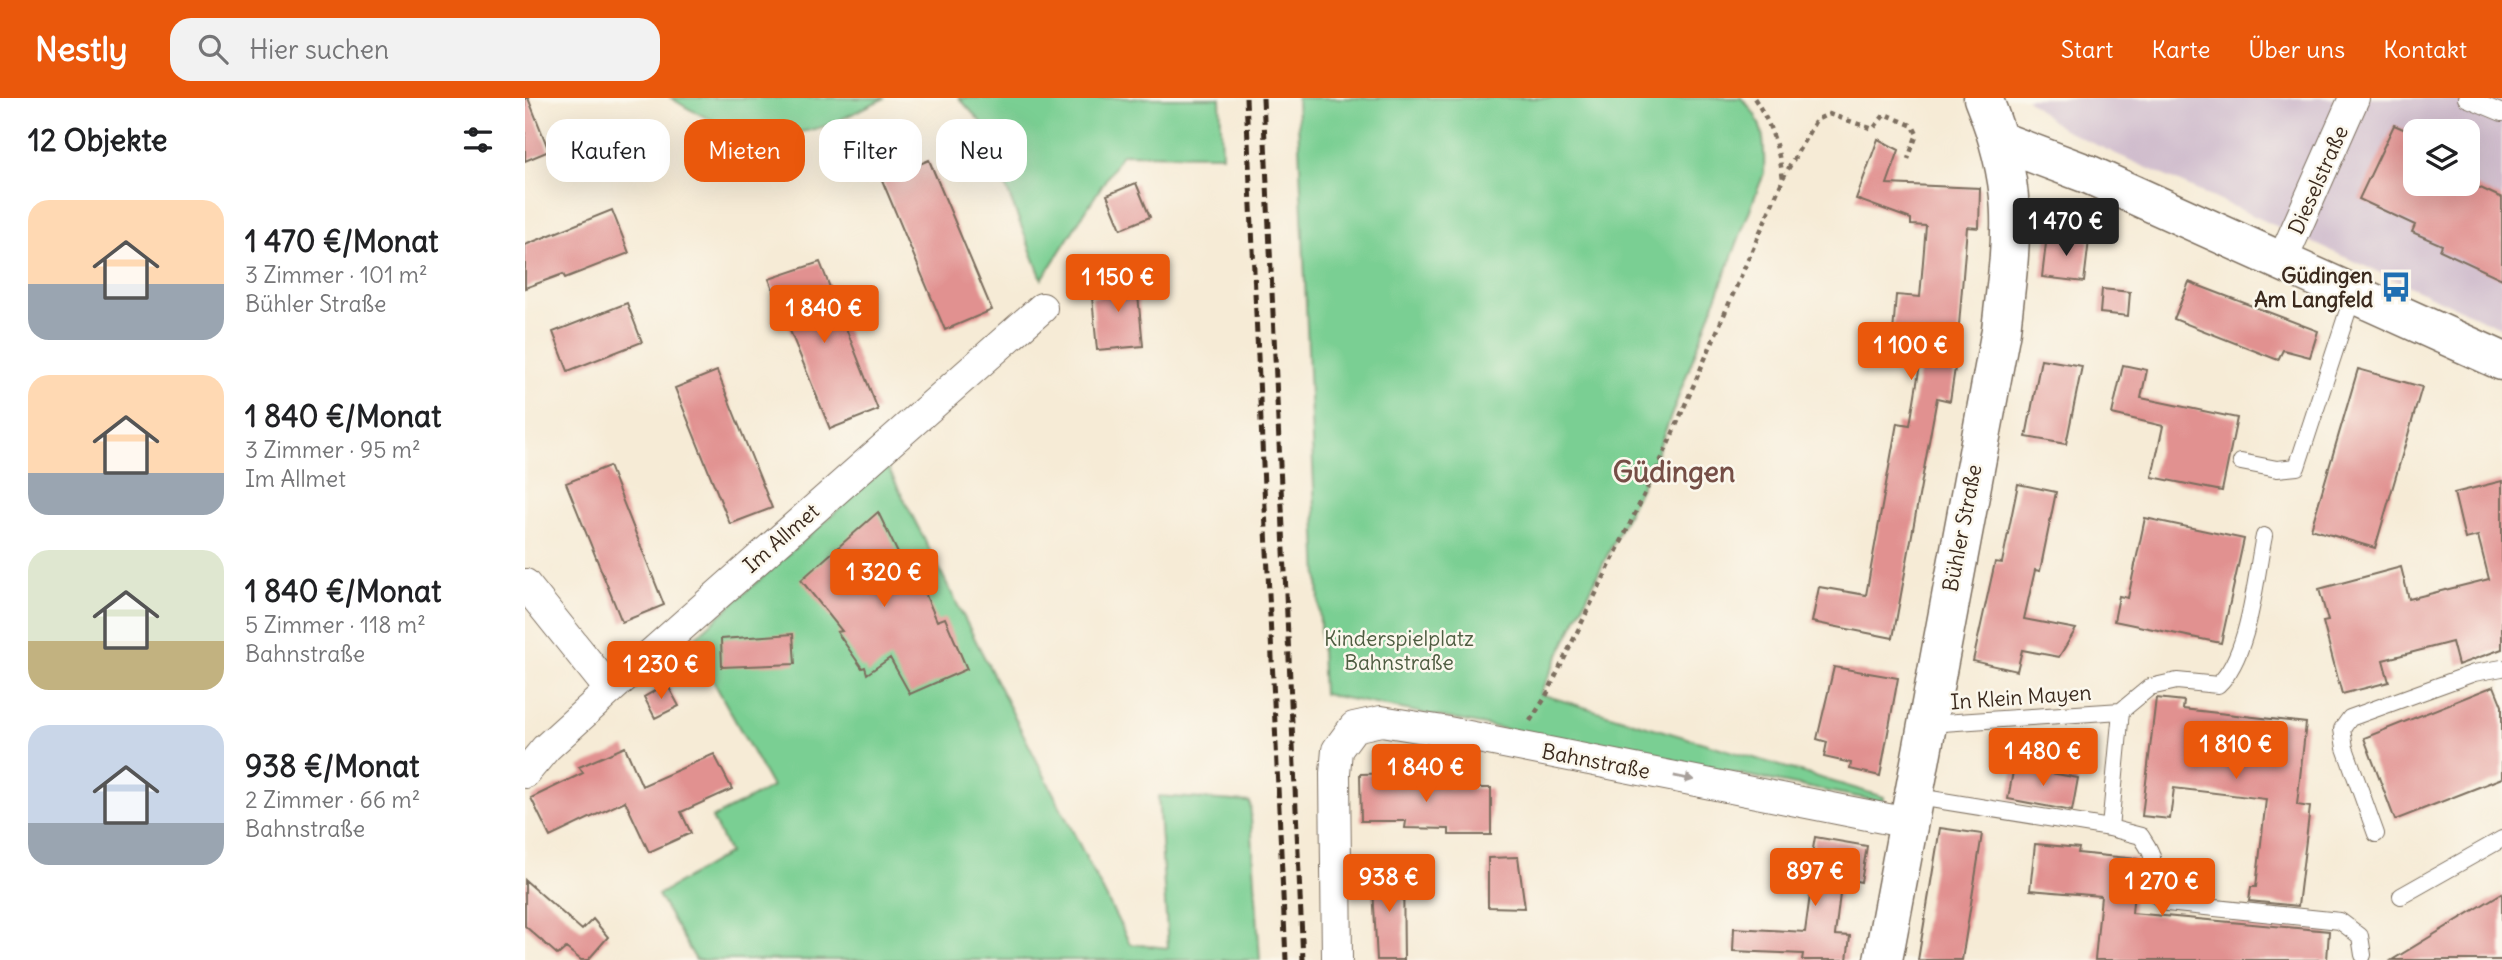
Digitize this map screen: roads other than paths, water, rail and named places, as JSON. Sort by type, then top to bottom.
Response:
[{"type":"main road","name":"Bühler Straße","points":[[1883,960],[1924,724],[2001,330],[2013,229],[2009,181],[2000,141],[1983,98]]},
{"type":"main road","points":[[2000,141],[2090,175],[2502,361]]},
{"type":"street","name":"Dieselstraße","points":[[2281,263],[2354,98]]},
{"type":"street","name":"Im Allmet","points":[[525,773],[546,748],[610,690],[1042,308]]},
{"type":"street","points":[[525,584],[610,690]]},
{"type":"street","name":"Bahnstraße","points":[[1337,960],[1335,773],[1337,750],[1354,727],[1381,721],[1910,810]]},
{"type":"lane","points":[[2466,98],[2502,113]]},
{"type":"lane","points":[[2241,462],[2277,469],[2297,467],[2353,295]]},
{"type":"lane","name":"In Klein Mayen","points":[[1924,724],[2120,711],[2150,687],[2177,681],[2218,685],[2231,673],[2242,644],[2264,536]]},
{"type":"lane","points":[[2376,834],[2345,748],[2342,729],[2350,719],[2474,673],[2502,668]]},
{"type":"lane","name":"In Klein Mayen","points":[[2110,828],[2120,711]]},
{"type":"lane","points":[[1910,810],[2110,828],[2141,836],[2152,854],[2150,885],[2154,896],[2167,903],[2340,921],[2360,936],[2363,955]]},
{"type":"lane","points":[[2401,896],[2502,838]]},
{"type":"railway","points":[[1246,98],[1286,960]]},
{"type":"railway","points":[[1263,98],[1303,960]]},
{"type":"place","name":"Güdingen Am Langfeld","points":[[2396,287]]},
{"type":"district","name":"Güdingen","points":[[1674,472]]},
{"type":"park label","name":"Kinderspielplatz Bahnstraße","points":[[1399,650]]}]
